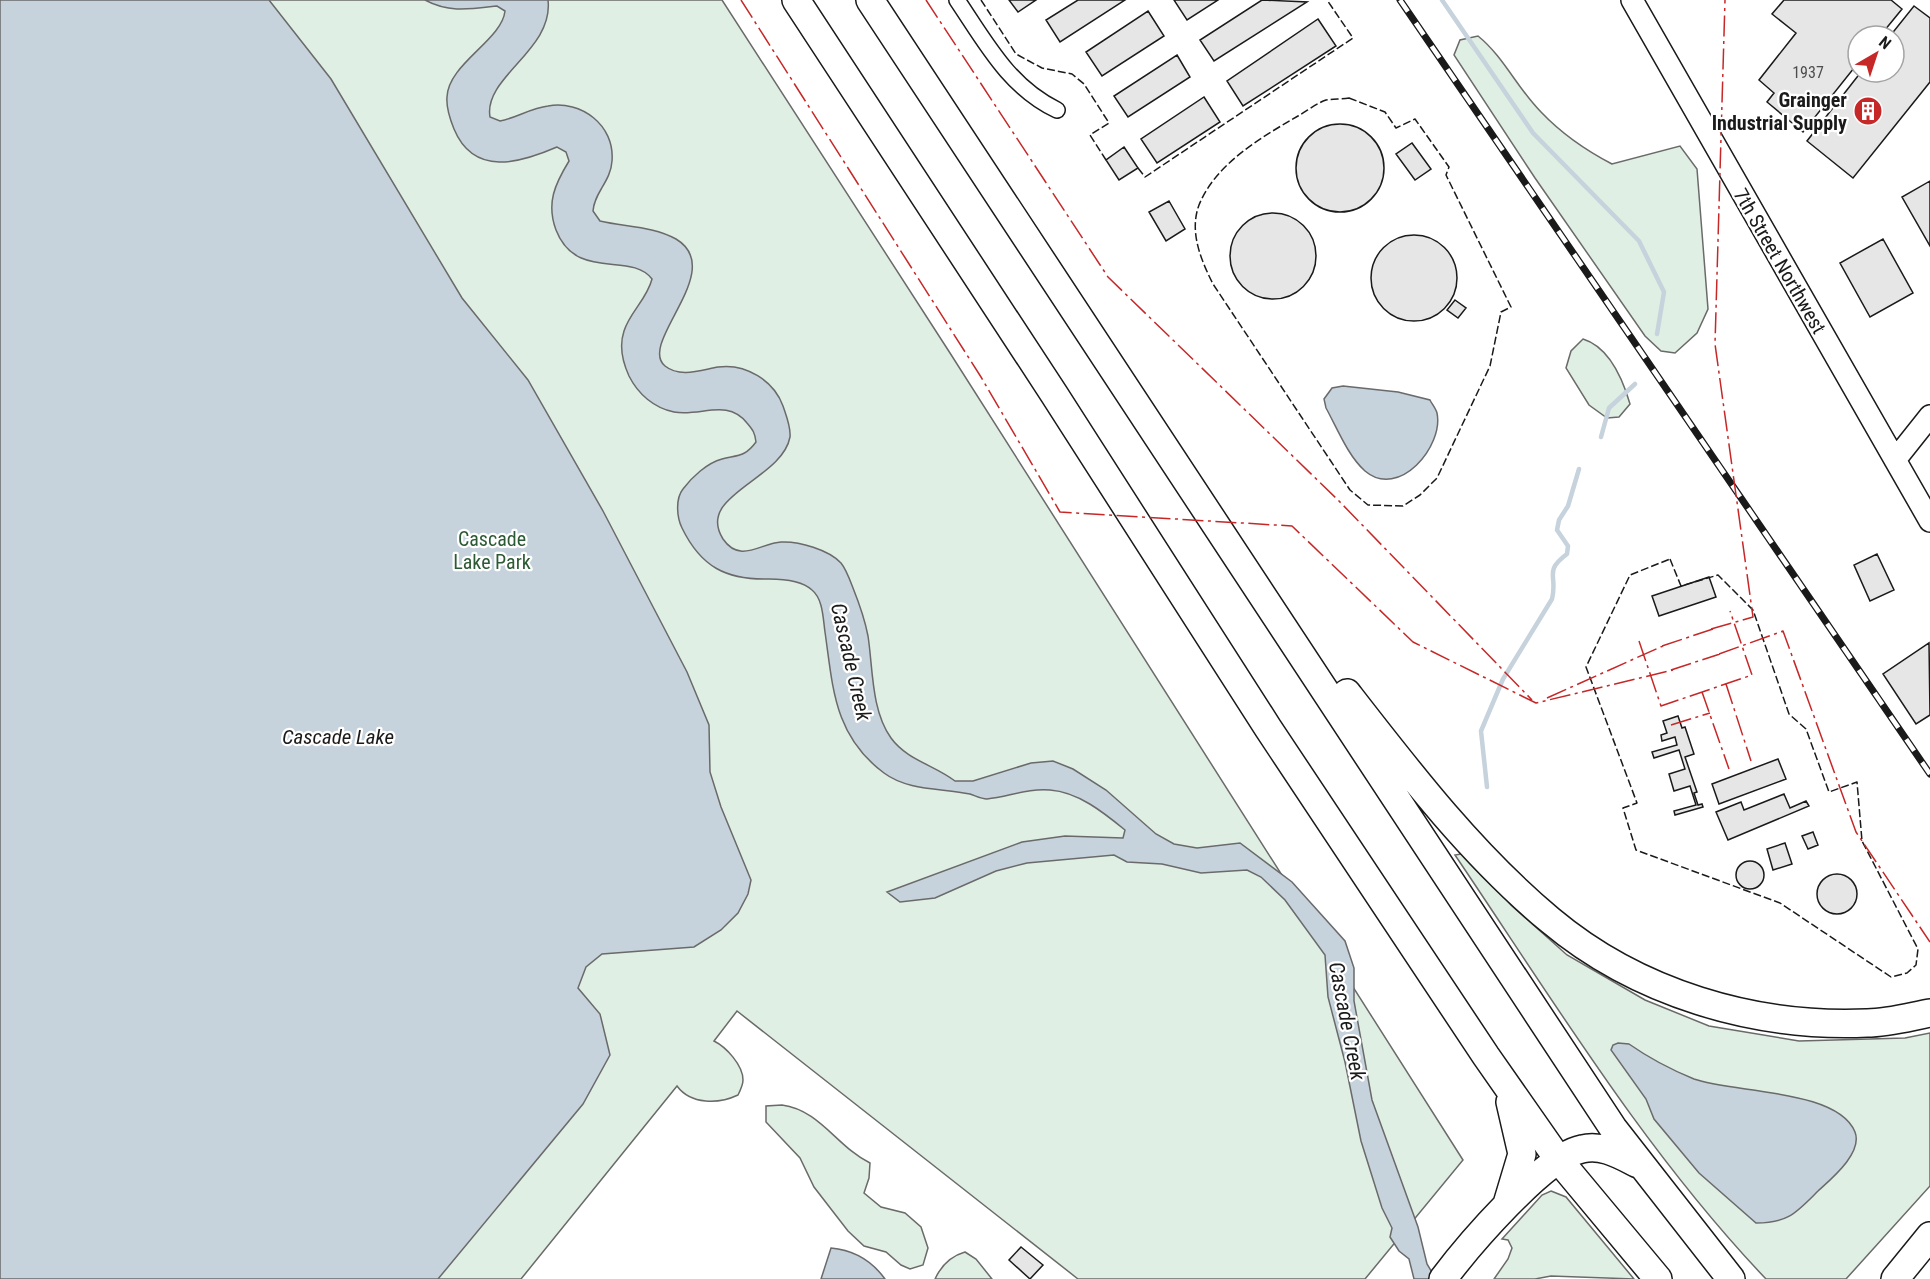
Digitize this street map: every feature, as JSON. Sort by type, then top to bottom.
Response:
[{"type":"highway","points":[[796,0],[1042,374],[1268,728],[1503,1081],[1558,1159],[1658,1279]]},
{"type":"highway","points":[[870,0],[1228,539],[1565,1056],[1642,1166],[1731,1279]]},
{"type":"highway","points":[[1228,539],[1388,745],[1449,819],[1515,890],[1584,946],[1623,969],[1660,986],[1704,1004],[1747,1014],[1781,1020],[1868,1023],[1930,1013]]},
{"type":"highway","points":[[1503,1081],[1519,1133],[1522,1154],[1519,1172],[1506,1208]]},
{"type":"highway","points":[[1443,1279],[1480,1235],[1558,1159],[1581,1149],[1601,1148],[1642,1166]]},
{"type":"highway","points":[[1898,1273],[1930,1236]]},
{"type":"street","points":[[957,0],[1001,66],[1016,84],[1035,99],[1057,110]]},
{"type":"street","name":"7th Street Northwest","points":[[1632,0],[1930,521]]},
{"type":"street","points":[[1895,460],[1930,416]]},
{"type":"green space","name":"Cascade Lake Park","points":[[0,0],[722,0],[950,353],[1463,1160],[1365,1279],[1078,1279],[737,1011],[714,1041],[728,1052],[740,1068],[743,1080],[738,1095],[714,1101],[697,1100],[677,1086],[521,1279],[0,1279]]},
{"type":"green space","points":[[1478,36],[1495,53],[1541,112],[1593,153],[1612,164],[1680,146],[1697,169],[1708,309],[1697,333],[1675,353],[1661,351],[1645,336],[1535,178],[1454,55],[1460,40]]},
{"type":"green space","points":[[1583,339],[1600,349],[1619,375],[1630,404],[1619,417],[1607,418],[1589,405],[1566,368],[1571,351]]},
{"type":"green space","points":[[1467,853],[1511,905],[1567,955],[1645,1000],[1709,1026],[1799,1041],[1905,1038],[1930,1033],[1930,1186],[1846,1279],[1766,1279],[1680,1180],[1602,1074],[1455,855]]},
{"type":"green space","points":[[782,1105],[795,1108],[818,1121],[848,1148],[870,1163],[869,1178],[864,1193],[881,1207],[905,1213],[921,1227],[928,1248],[923,1265],[910,1269],[901,1265],[886,1252],[864,1246],[848,1231],[814,1187],[800,1158],[766,1122],[766,1106]]},
{"type":"green space","points":[[1551,1191],[1566,1197],[1634,1279],[1551,1276],[1535,1279],[1494,1279],[1508,1259],[1512,1248],[1508,1240],[1502,1239],[1542,1195]]},
{"type":"green space","points":[[965,1252],[976,1259],[992,1279],[935,1279],[947,1262]]},
{"type":"water","name":"Cascade Lake","points":[[0,0],[269,0],[331,79],[462,298],[528,380],[603,511],[687,672],[709,725],[710,772],[721,807],[751,880],[748,894],[738,913],[721,930],[694,947],[602,954],[586,967],[578,988],[600,1014],[610,1055],[583,1104],[438,1279],[0,1279]]},
{"type":"water","name":"Cascade Creek","points":[[425,0],[548,0],[547,18],[540,34],[497,89],[491,103],[490,117],[500,121],[542,107],[560,105],[584,111],[602,126],[611,148],[611,168],[596,198],[593,211],[600,221],[648,229],[667,235],[676,239],[689,252],[692,269],[688,287],[662,341],[660,355],[665,366],[677,372],[718,367],[739,368],[758,376],[779,397],[790,429],[790,437],[784,452],[772,465],[730,499],[721,511],[718,524],[723,539],[736,550],[744,551],[773,543],[796,543],[821,550],[841,563],[851,582],[865,624],[876,702],[884,727],[897,746],[955,781],[973,781],[1031,763],[1053,761],[1073,769],[1106,790],[1156,834],[1174,844],[1197,848],[1240,843],[1292,882],[1345,941],[1354,968],[1354,1001],[1372,1100],[1418,1227],[1427,1264],[1436,1279],[1414,1279],[1409,1259],[1399,1251],[1390,1237],[1392,1228],[1382,1208],[1361,1141],[1345,1062],[1328,997],[1325,955],[1285,900],[1261,877],[1247,870],[1201,873],[1162,864],[1127,862],[1114,855],[1027,863],[996,871],[935,898],[900,902],[887,892],[1022,842],[1065,836],[1123,838],[1125,830],[1090,804],[1060,792],[1034,790],[985,799],[970,794],[904,783],[893,779],[867,759],[845,727],[839,710],[822,609],[816,594],[797,582],[740,577],[716,568],[698,553],[680,524],[678,503],[683,489],[705,467],[722,459],[741,455],[748,450],[756,442],[752,430],[747,423],[731,411],[674,412],[653,404],[637,389],[625,366],[622,354],[623,337],[630,318],[652,279],[643,271],[631,267],[604,264],[576,256],[565,246],[553,220],[552,202],[556,186],[569,161],[566,152],[557,147],[528,158],[499,162],[486,160],[473,154],[463,144],[454,129],[448,109],[447,97],[450,85],[465,63],[495,32],[502,22],[505,11],[497,6],[469,9],[443,7]]},
{"type":"water","points":[[1343,386],[1398,392],[1430,400],[1437,413],[1437,426],[1433,440],[1426,454],[1405,474],[1392,479],[1378,478],[1365,471],[1353,458],[1326,408],[1324,399],[1332,388]]},
{"type":"water","points":[[1629,1044],[1677,1072],[1694,1079],[1711,1084],[1807,1100],[1828,1108],[1845,1118],[1855,1132],[1856,1140],[1850,1157],[1838,1173],[1797,1211],[1784,1219],[1756,1223],[1699,1173],[1654,1119],[1646,1099],[1611,1050],[1613,1045]]},
{"type":"water","points":[[831,1248],[847,1251],[861,1258],[885,1279],[821,1279]]},
{"type":"building","points":[[1009,0],[1036,0],[1018,12]]},
{"type":"building","points":[[1078,0],[1125,0],[1060,42],[1046,20]]},
{"type":"building","points":[[1174,0],[1218,0],[1187,20]]},
{"type":"building","points":[[1262,0],[1307,2],[1214,61],[1200,40]]},
{"type":"building","points":[[1784,0],[1891,0],[1902,9],[1890,24],[1846,24],[1846,78],[1803,132],[1767,102],[1774,93],[1759,80],[1796,33],[1772,14]]},
{"type":"building","name":"Grainger Industrial Supply","points":[[1914,6],[1930,18],[1930,82],[1853,178],[1807,141],[1852,84],[1906,84],[1906,24],[1900,24]]},
{"type":"building","points":[[1148,11],[1164,36],[1102,76],[1086,52]]},
{"type":"building","points":[[1318,19],[1336,46],[1243,106],[1227,81]]},
{"type":"building","points":[[1177,55],[1190,77],[1128,117],[1114,96]]},
{"type":"building","points":[[1204,97],[1220,122],[1157,163],[1141,139]]},
{"type":"building","points":[[1340,124],[1357,128],[1371,137],[1380,151],[1384,168],[1380,185],[1371,199],[1357,208],[1340,212],[1323,208],[1309,199],[1300,185],[1296,168],[1300,151],[1309,137],[1323,128]]},
{"type":"building","points":[[1412,143],[1431,169],[1415,180],[1396,154]]},
{"type":"building","points":[[1124,147],[1138,168],[1119,180],[1106,160]]},
{"type":"building","points":[[1930,181],[1930,246],[1902,197]]},
{"type":"building","points":[[1169,201],[1185,229],[1166,241],[1149,212]]},
{"type":"building","points":[[1273,213],[1297,220],[1309,232],[1316,256],[1309,280],[1297,292],[1273,299],[1249,292],[1237,280],[1230,256],[1237,232],[1249,220]]},
{"type":"building","points":[[1406,235],[1422,235],[1445,247],[1454,261],[1457,278],[1454,295],[1445,309],[1422,321],[1406,321],[1390,314],[1378,302],[1371,286],[1371,270],[1378,254],[1390,242]]},
{"type":"building","points":[[1883,239],[1913,293],[1870,317],[1840,263]]},
{"type":"building","points":[[1455,300],[1466,308],[1458,318],[1447,310]]},
{"type":"building","points":[[1877,554],[1894,590],[1870,601],[1854,565]]},
{"type":"building","points":[[1709,577],[1716,597],[1659,616],[1652,596]]},
{"type":"building","points":[[1929,643],[1930,715],[1916,724],[1883,674]]},
{"type":"building","points":[[1678,716],[1682,728],[1685,727],[1694,754],[1685,757],[1697,792],[1694,793],[1698,805],[1702,804],[1703,807],[1675,815],[1674,811],[1696,805],[1690,786],[1674,791],[1669,774],[1685,769],[1679,750],[1654,758],[1652,752],[1677,745],[1675,737],[1662,741],[1661,735],[1667,733],[1663,721]]},
{"type":"building","points":[[1778,759],[1786,779],[1719,804],[1712,784]]},
{"type":"building","points":[[1784,794],[1790,808],[1806,801],[1809,806],[1728,840],[1716,812],[1741,802],[1744,810]]},
{"type":"building","points":[[1813,832],[1818,845],[1808,849],[1802,836]]},
{"type":"building","points":[[1785,843],[1792,864],[1773,870],[1767,849]]},
{"type":"building","points":[[1750,861],[1760,865],[1764,875],[1760,885],[1750,889],[1740,885],[1736,875],[1740,865]]},
{"type":"building","points":[[1837,874],[1845,875],[1851,880],[1856,886],[1856,902],[1851,908],[1845,913],[1837,914],[1829,913],[1823,908],[1818,902],[1817,894],[1818,886],[1823,880],[1829,875]]},
{"type":"building","points":[[1021,1247],[1043,1265],[1030,1279],[1009,1260]]},
{"type":"waterway","points":[[1442,0],[1533,133],[1639,241],[1664,292],[1657,334]]},
{"type":"waterway","points":[[1601,437],[1609,408],[1635,384]]},
{"type":"waterway","points":[[1487,787],[1481,731],[1503,679],[1552,599],[1553,570],[1567,554],[1568,546],[1557,530],[1559,520],[1568,506],[1579,469]]},
{"type":"railway","points":[[1400,0],[1930,774]]},
{"type":"fence","points":[[981,0],[1016,54],[1042,68],[1072,74],[1084,84],[1109,123],[1090,135],[1106,160]]},
{"type":"fence","points":[[1138,168],[1145,177],[1353,38],[1327,0]]},
{"type":"fence","points":[[1349,98],[1385,112],[1396,128],[1415,119],[1449,167],[1446,175],[1511,307],[1501,312],[1490,366],[1437,478],[1420,495],[1403,506],[1368,505],[1350,490],[1213,284],[1204,265],[1196,236],[1195,225],[1199,205],[1207,190],[1228,164],[1255,142],[1319,103],[1326,100],[1349,98]]},
{"type":"fence","points":[[1670,559],[1681,586],[1718,575],[1753,610],[1789,714],[1806,729],[1829,792],[1857,782],[1862,841],[1918,949],[1916,965],[1907,973],[1891,977],[1780,903],[1636,850],[1623,808],[1637,803],[1586,667],[1630,575],[1670,559]]},
{"type":"power","points":[[741,0],[981,377],[1060,512],[1292,526],[1413,642],[1536,703],[1673,670]]},
{"type":"power","points":[[926,0],[1108,277],[1339,501],[1532,700]]},
{"type":"power","points":[[1711,629],[1753,617],[1715,344],[1725,0]]},
{"type":"power","points":[[1639,641],[1661,706],[1752,675],[1730,611]]},
{"type":"power","points":[[1662,646],[1713,629]]},
{"type":"power","points":[[1719,654],[1783,631],[1856,832],[1930,942]]},
{"type":"power","points":[[1547,698],[1665,645]]},
{"type":"power","points":[[1671,670],[1720,654]]},
{"type":"power","points":[[1726,684],[1751,761]]},
{"type":"power","points":[[1702,692],[1729,769]]},
{"type":"power","points":[[1671,725],[1710,713]]},
{"type":"place","name":"Grainger Industrial Supply","points":[[1868,111]]}]
